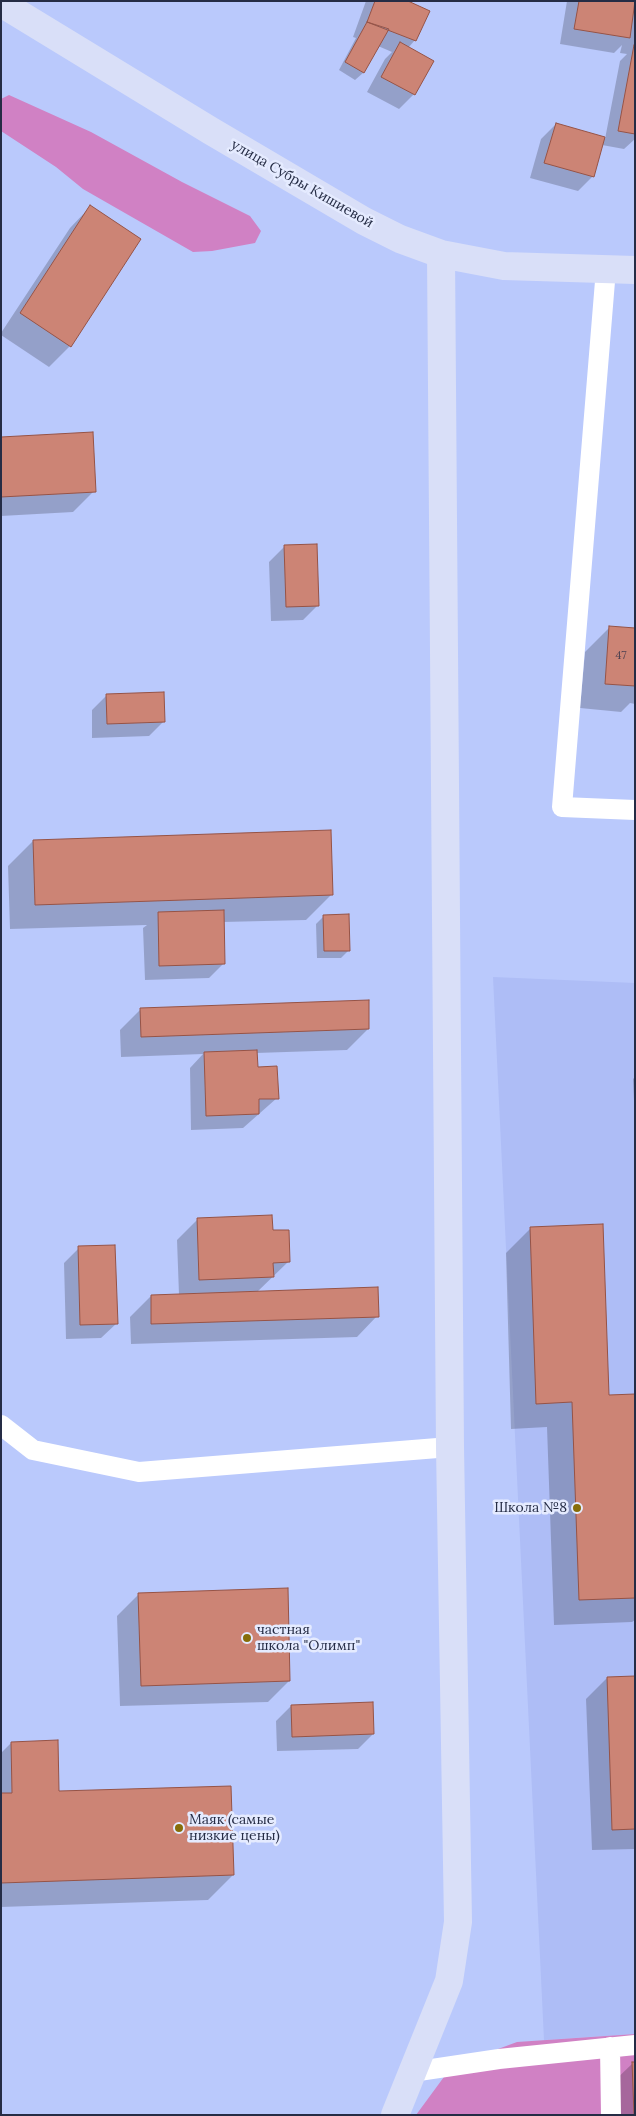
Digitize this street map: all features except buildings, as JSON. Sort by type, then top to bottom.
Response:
[{"type":"street","name":"улица Субры Кишиевой","points":[[1,3],[364,221],[400,239],[441,254],[504,266],[635,270]]},
{"type":"street","points":[[395,2115],[449,1981],[458,1922],[450,1447],[441,254]]},
{"type":"lane","points":[[606,269],[562,807],[635,810]]},
{"type":"lane","points":[[1,1425],[33,1450],[139,1472],[450,1447]]},
{"type":"lane","points":[[412,2072],[635,2045]]},
{"type":"lane","points":[[610,2047],[611,2115]]},
{"type":"shaded area","points":[[9,95],[91,132],[182,182],[250,216],[261,231],[255,243],[212,251],[193,252],[83,189],[56,167],[1,131],[1,99]]},
{"type":"shaded area","name":"Школа №8","points":[[493,977],[635,983],[635,2034],[544,2040]]},
{"type":"shaded area","points":[[635,2034],[635,2115],[416,2115],[452,2066],[517,2042]]},
{"type":"place","name":"Школа №8","points":[[577,1508]]},
{"type":"place","name":"частная школа \"Олимп\"","points":[[247,1638]]},
{"type":"place","name":"Маяк (самые низкие цены)","points":[[179,1828]]}]
